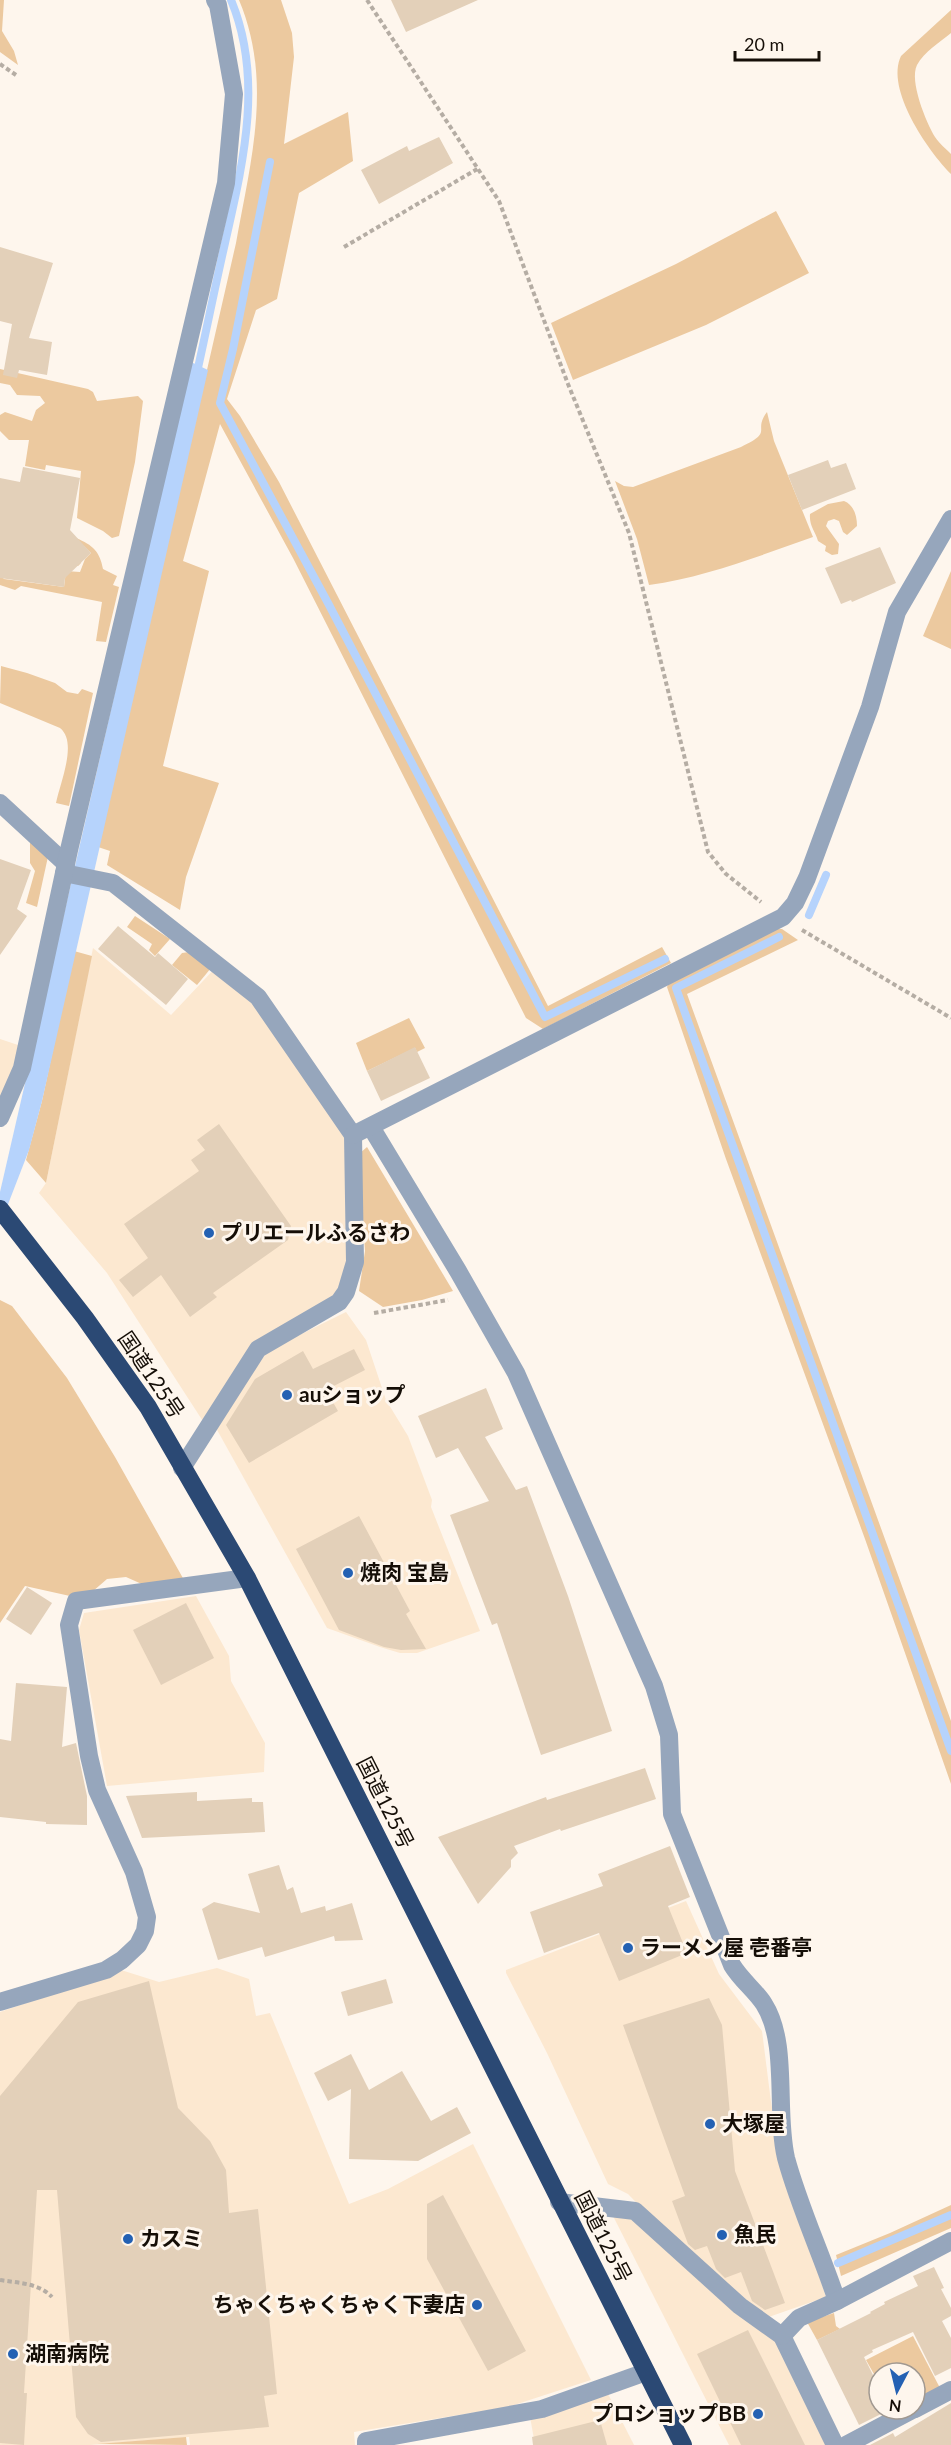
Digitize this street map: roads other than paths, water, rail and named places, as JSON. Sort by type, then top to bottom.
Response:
[{"type":"highway","name":"国道125号","points":[[0,1209],[85,1318],[148,1407],[247,1578],[683,2445]]},
{"type":"street","points":[[0,1118],[22,1068],[65,869],[226,183],[234,94],[215,0]]},
{"type":"street","points":[[353,1135],[783,917],[795,903],[807,878],[870,707],[897,612],[951,519]]},
{"type":"street","points":[[0,803],[65,869],[113,883],[258,997],[353,1135],[355,1262],[346,1292],[339,1302],[258,1349],[182,1468]]},
{"type":"street","points":[[371,1127],[516,1372],[654,1686],[669,1735],[672,1814],[732,1965],[741,1980],[765,2004],[772,2021],[778,2048],[779,2100],[786,2155],[837,2301]]},
{"type":"street","points":[[0,2002],[106,1970],[122,1960],[138,1945],[146,1931],[147,1917],[134,1872],[97,1790],[89,1756],[69,1625],[76,1601],[247,1578]]},
{"type":"street","points":[[560,2202],[635,2211],[740,2306],[782,2336],[835,2445]]},
{"type":"street","points":[[782,2336],[799,2318],[837,2301],[951,2241]]},
{"type":"street","points":[[366,2445],[366,2440],[542,2409],[646,2373]]},
{"type":"street","points":[[927,2403],[951,2390]]},
{"type":"street","points":[[846,2445],[892,2421]]},
{"type":"water","points":[[191,362],[208,370],[42,1101],[29,1150],[0,1225],[0,1192]]},
{"type":"waterway","points":[[196,377],[244,152],[247,121],[247,60],[241,30],[231,0]]},
{"type":"waterway","points":[[270,162],[220,403],[328,603],[545,1017],[665,959]]},
{"type":"waterway","points":[[809,915],[826,875]]},
{"type":"waterway","points":[[779,937],[676,988],[951,1751]]},
{"type":"waterway","points":[[838,2263],[951,2215]]},
{"type":"place","name":"プリエールふるさわ","points":[[209,1233]]},
{"type":"place","name":"auショップ","points":[[287,1395]]},
{"type":"place","name":"焼肉 宝島","points":[[348,1573]]},
{"type":"place","name":"ラーメン屋 壱番亭","points":[[628,1948]]},
{"type":"place","name":"大塚屋","points":[[710,2124]]},
{"type":"place","name":"魚民","points":[[722,2235]]},
{"type":"place","name":"カスミ","points":[[128,2239]]},
{"type":"place","name":"ちゃくちゃくちゃく下妻店","points":[[477,2305]]},
{"type":"place","name":"湖南病院","points":[[13,2354]]},
{"type":"place","name":"プロショップBB","points":[[758,2414]]}]
